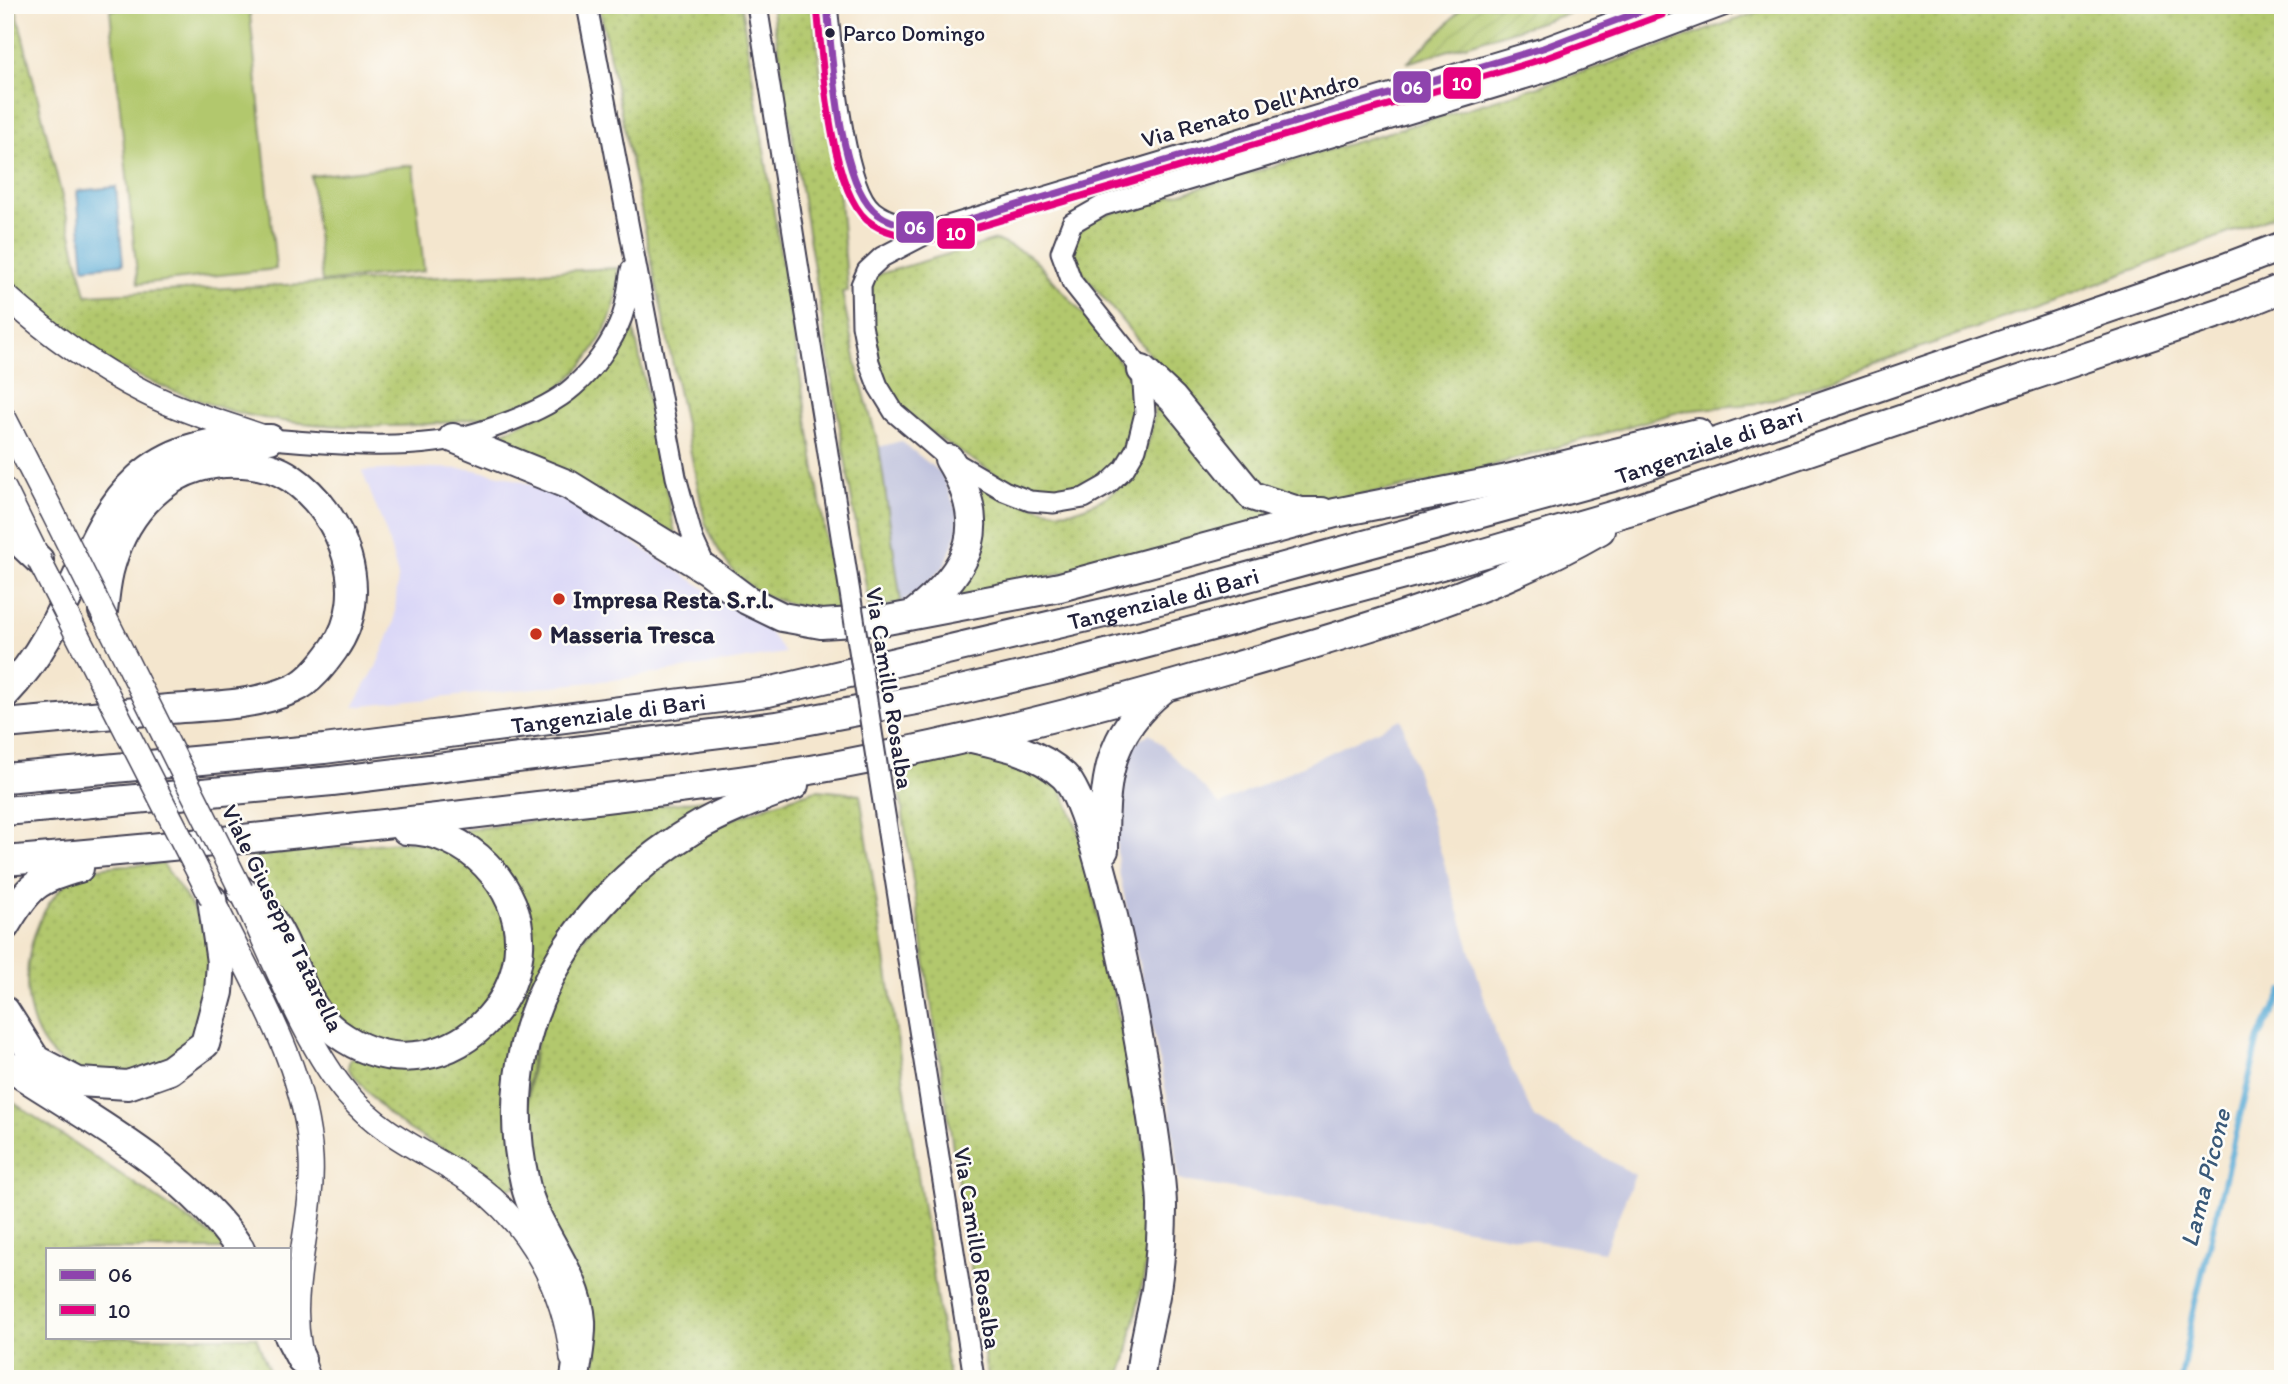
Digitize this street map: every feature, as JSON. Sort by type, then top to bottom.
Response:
[{"type":"highway","name":"Tangenziale di Bari","points":[[5,778],[324,749],[768,692],[1194,592],[1619,475],[2217,271],[2283,246]]},
{"type":"highway","name":"Tangenziale di Bari","points":[[5,811],[332,780],[791,723],[927,698],[1063,665],[1460,560],[1642,507],[2233,308],[2283,288]]},
{"type":"highway","points":[[1142,370],[1173,399],[1252,496],[1301,512],[1335,513]]},
{"type":"highway","points":[[453,438],[569,485],[706,570],[747,600],[782,617],[821,624],[911,616],[1060,587],[1335,513],[1503,480],[1689,433],[1743,433]]},
{"type":"highway","points":[[5,694],[29,666],[119,498],[138,476],[169,455],[206,443],[235,439],[270,439]]},
{"type":"highway","points":[[911,616],[944,590],[961,566],[969,543],[969,502],[961,478],[949,459]]},
{"type":"highway","points":[[5,724],[247,703],[295,688],[322,666],[345,634],[352,608],[352,572],[338,533],[310,495],[289,477],[249,462],[214,463],[181,473],[153,492],[129,522],[111,564],[103,611]]},
{"type":"highway","points":[[5,861],[337,830],[755,779],[844,764],[966,737],[1166,687],[1296,650],[1452,598],[1559,554],[1642,507]]},
{"type":"highway","points":[[5,528],[39,560]]},
{"type":"highway","points":[[1104,874],[1104,794],[1109,768],[1118,742],[1131,719],[1166,687]]},
{"type":"highway","points":[[966,737],[1005,745],[1037,756],[1065,777],[1081,803],[1104,874],[1159,1166],[1161,1250],[1137,1371]]},
{"type":"highway","points":[[575,1379],[581,1320],[571,1287],[537,1219],[525,1186],[518,1151],[517,1083],[522,1056],[542,989],[564,950],[584,923],[637,868],[664,848],[741,806],[844,764]]},
{"type":"highway","points":[[241,890],[268,916],[316,1007],[335,1032],[346,1039],[383,1056],[415,1057],[445,1050],[474,1035],[496,1014],[509,991],[516,969],[517,921],[509,898],[496,876],[477,856],[450,839],[420,830],[337,830]]},
{"type":"highway","points":[[5,926],[18,905],[44,878],[156,848]]},
{"type":"highway","points":[[5,1012],[36,1060],[78,1082],[128,1085],[170,1070],[205,1044],[219,992],[221,962],[212,899]]},
{"type":"highway","points":[[5,1063],[175,1178],[203,1203],[239,1248]]},
{"type":"main road","points":[[5,295],[37,324],[92,364],[125,382],[148,394],[270,439]]},
{"type":"main road","name":"Viale Giuseppe Tatarella","points":[[5,419],[103,611],[312,1039],[347,1094],[385,1130],[472,1182],[520,1226],[551,1279],[561,1306],[575,1379]]},
{"type":"main road","points":[[5,490],[290,1057],[306,1114],[311,1162],[296,1285],[299,1358]]},
{"type":"street","points":[[587,5],[676,477],[706,570]]},
{"type":"street","name":"Via Camillo Rosalba","points":[[757,5],[974,1379]]},
{"type":"street","points":[[827,5],[849,163],[859,191],[872,211],[894,223],[934,230]]},
{"type":"street","name":"Via Renato Dell'Andro","points":[[1658,5],[1543,48],[934,230],[882,257],[867,271],[861,285],[859,304],[869,362],[878,386],[894,412],[949,459],[1004,491],[1030,501],[1054,503],[1084,498],[1107,485],[1124,469],[1136,449],[1145,413],[1142,370],[1072,282],[1062,252],[1072,223],[1102,206],[1547,72],[1726,5]]},
{"type":"street","points":[[270,439],[344,444],[433,442],[453,438],[538,408],[573,388],[604,352],[622,317],[633,259]]},
{"type":"shaded area","points":[[901,441],[942,474],[958,514],[958,531],[945,565],[918,593],[901,602],[879,447]]},
{"type":"shaded area","name":"Impresa Resta S.r.l.","points":[[470,469],[505,476],[544,489],[574,504],[766,628],[785,653],[620,679],[353,707],[376,667],[394,623],[398,576],[386,532],[362,471]]},
{"type":"shaded area","points":[[1401,719],[1494,1030],[1534,1118],[1635,1175],[1604,1252],[1179,1180],[1170,1110],[1118,867],[1114,808],[1128,748],[1150,733],[1220,805]]},
{"type":"green space","points":[[5,5],[15,5],[86,295],[617,268],[615,302],[603,334],[574,375],[544,398],[532,403],[501,413],[464,420],[381,426],[297,423],[228,410],[158,384],[91,352],[5,289]]},
{"type":"green space","points":[[159,5],[249,5],[276,269],[138,284],[110,10]]},
{"type":"green space","points":[[599,5],[741,5],[838,614],[791,604],[756,590],[729,566],[705,522]]},
{"type":"green space","points":[[771,5],[812,5],[833,167],[838,177],[848,291],[842,292],[857,368],[879,447],[901,602],[870,611]]},
{"type":"green space","points":[[1463,5],[1596,5],[1407,63],[1446,26]]},
{"type":"green space","points":[[1777,5],[2283,5],[2283,212],[2071,294],[1760,403],[1682,411],[1435,482],[1302,505],[1256,484],[1077,266],[1074,238],[1092,219],[1522,92]]},
{"type":"green space","points":[[413,165],[424,271],[322,282],[311,176]]},
{"type":"green space","points":[[996,240],[1027,254],[1037,262],[1109,347],[1127,374],[1134,394],[1135,414],[1131,434],[1122,452],[1109,468],[1093,481],[1074,489],[1043,493],[1022,488],[1003,479],[929,431],[911,416],[893,395],[885,380],[873,328],[873,276]]},
{"type":"green space","points":[[632,319],[676,538],[484,441],[571,401],[604,367]]},
{"type":"green space","points":[[1154,390],[1278,520],[947,600],[978,486],[1045,509],[1069,511],[1092,504],[1122,484],[1142,458],[1152,426]]},
{"type":"green space","points":[[982,752],[1000,752],[1060,785],[1084,845],[1143,1139],[1148,1203],[1146,1265],[1126,1361],[1118,1379],[990,1379],[986,1368],[896,768]]},
{"type":"green space","points":[[817,790],[860,794],[949,1379],[598,1379],[590,1323],[549,1224],[531,1164],[528,1135],[530,1076],[543,1018],[553,991],[573,952],[598,921],[629,889],[672,853],[724,823]]},
{"type":"green space","points":[[735,796],[542,972],[516,1187],[505,1188],[479,1169],[397,1121],[377,1103],[348,1068],[350,1059],[357,1057],[428,1065],[527,963],[463,834],[465,830]]},
{"type":"green space","points":[[407,841],[443,845],[475,864],[504,907],[509,945],[502,978],[469,1026],[415,1049],[342,1029],[273,911],[251,856]]},
{"type":"green space","points":[[163,864],[200,920],[208,938],[213,977],[208,998],[186,1041],[165,1061],[135,1072],[91,1075],[58,1060],[38,1032],[28,997],[29,958],[40,921],[60,890],[89,870]]},
{"type":"green space","points":[[5,1097],[223,1243],[225,1248],[46,1248],[46,1338],[256,1338],[272,1379],[5,1379]]},
{"type":"water","points":[[116,187],[123,264],[84,268],[77,191]]},
{"type":"waterway","name":"Lama Picone","points":[[2181,1379],[2192,1315],[2259,1038],[2283,991]]},
{"type":"transit line","name":"06","points":[[827,5],[844,143],[861,193],[873,210],[886,219],[934,230],[1543,48],[1657,5]]},
{"type":"transit line","name":"10","points":[[817,6],[825,87],[836,151],[854,203],[867,220],[882,229],[934,240],[1546,58],[1662,15]]},
{"type":"place","name":"Parco Domingo","points":[[830,33]]},
{"type":"place","name":"Impresa Resta S.r.l.","points":[[559,599]]},
{"type":"place","name":"Masseria Tresca","points":[[536,634]]}]
